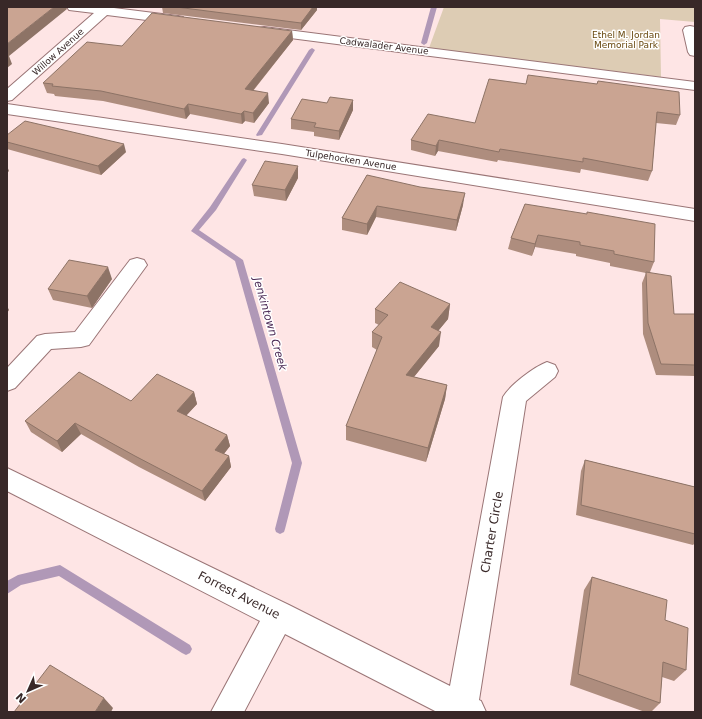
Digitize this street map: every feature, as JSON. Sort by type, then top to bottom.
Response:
[{"type":"street","points":[[73,7],[107,9],[189,22]]},
{"type":"street","name":"Willow Avenue","points":[[7,97],[107,9]]},
{"type":"street","name":"Cadwalader Avenue","points":[[251,29],[695,86]]},
{"type":"street","points":[[695,31],[690,30],[695,52]]},
{"type":"street","name":"Tulpehocken Avenue","points":[[7,108],[275,148],[695,214]]},
{"type":"street","points":[[7,382],[45,342],[81,339],[137,265]]},
{"type":"street","name":"Charter Circle","points":[[466,710],[515,397],[547,371]]},
{"type":"street","name":"Forrest Avenue","points":[[7,479],[466,710]]},
{"type":"street","points":[[227,712],[279,615]]},
{"type":"green space","name":"Ethel M. Jordan Memorial Park","points":[[444,7],[695,7],[695,22],[660,19],[661,77],[429,48]]},
{"type":"building","points":[[7,7],[54,7],[7,44]]},
{"type":"building","points":[[176,7],[313,7],[301,23]]},
{"type":"building","points":[[152,13],[292,31],[245,89],[268,93],[253,113],[244,111],[241,114],[188,104],[184,109],[101,91],[52,86],[53,84],[43,83],[87,42],[122,46]]},
{"type":"building","points":[[528,75],[597,84],[598,81],[679,92],[680,115],[657,112],[652,171],[583,158],[583,162],[500,149],[499,152],[439,140],[436,146],[411,140],[428,114],[475,123],[489,79],[526,84]]},
{"type":"building","points":[[330,97],[353,100],[339,131],[314,127],[316,123],[291,119],[302,99],[327,103]]},
{"type":"building","points":[[25,121],[124,144],[98,166],[7,142],[7,135]]},
{"type":"building","points":[[265,161],[298,166],[285,190],[252,185]]},
{"type":"building","points":[[367,175],[420,187],[465,193],[457,220],[377,206],[367,224],[342,218]]},
{"type":"building","points":[[525,204],[587,214],[587,212],[655,224],[654,262],[614,254],[614,251],[580,245],[580,242],[538,235],[535,244],[511,238]]},
{"type":"building","points":[[69,260],[108,267],[87,296],[48,289]]},
{"type":"building","points":[[646,272],[671,276],[674,314],[695,314],[695,365],[661,364],[648,323]]},
{"type":"building","points":[[400,282],[450,304],[431,327],[441,332],[406,375],[447,385],[428,448],[346,426],[382,337],[372,332],[388,315],[375,309]]},
{"type":"building","points":[[79,372],[131,401],[157,374],[194,392],[177,411],[227,435],[215,450],[229,456],[202,491],[75,423],[57,441],[25,421]]},
{"type":"building","points":[[585,460],[695,487],[695,534],[581,505]]},
{"type":"building","points":[[592,577],[667,600],[665,620],[688,628],[686,670],[663,662],[660,703],[578,674]]},
{"type":"building","points":[[50,665],[104,698],[95,712],[14,712]]},
{"type":"waterway","name":"Jenkintown Creek","points":[[424,43],[434,7]]},
{"type":"waterway","name":"Jenkintown Creek","points":[[259,135],[312,50]]},
{"type":"waterway","name":"Jenkintown Creek","points":[[244,160],[213,208],[195,231],[239,260],[297,463],[280,529]]},
{"type":"waterway","name":"Jenkintown Creek","points":[[7,588],[18,580],[60,570],[186,649]]}]
